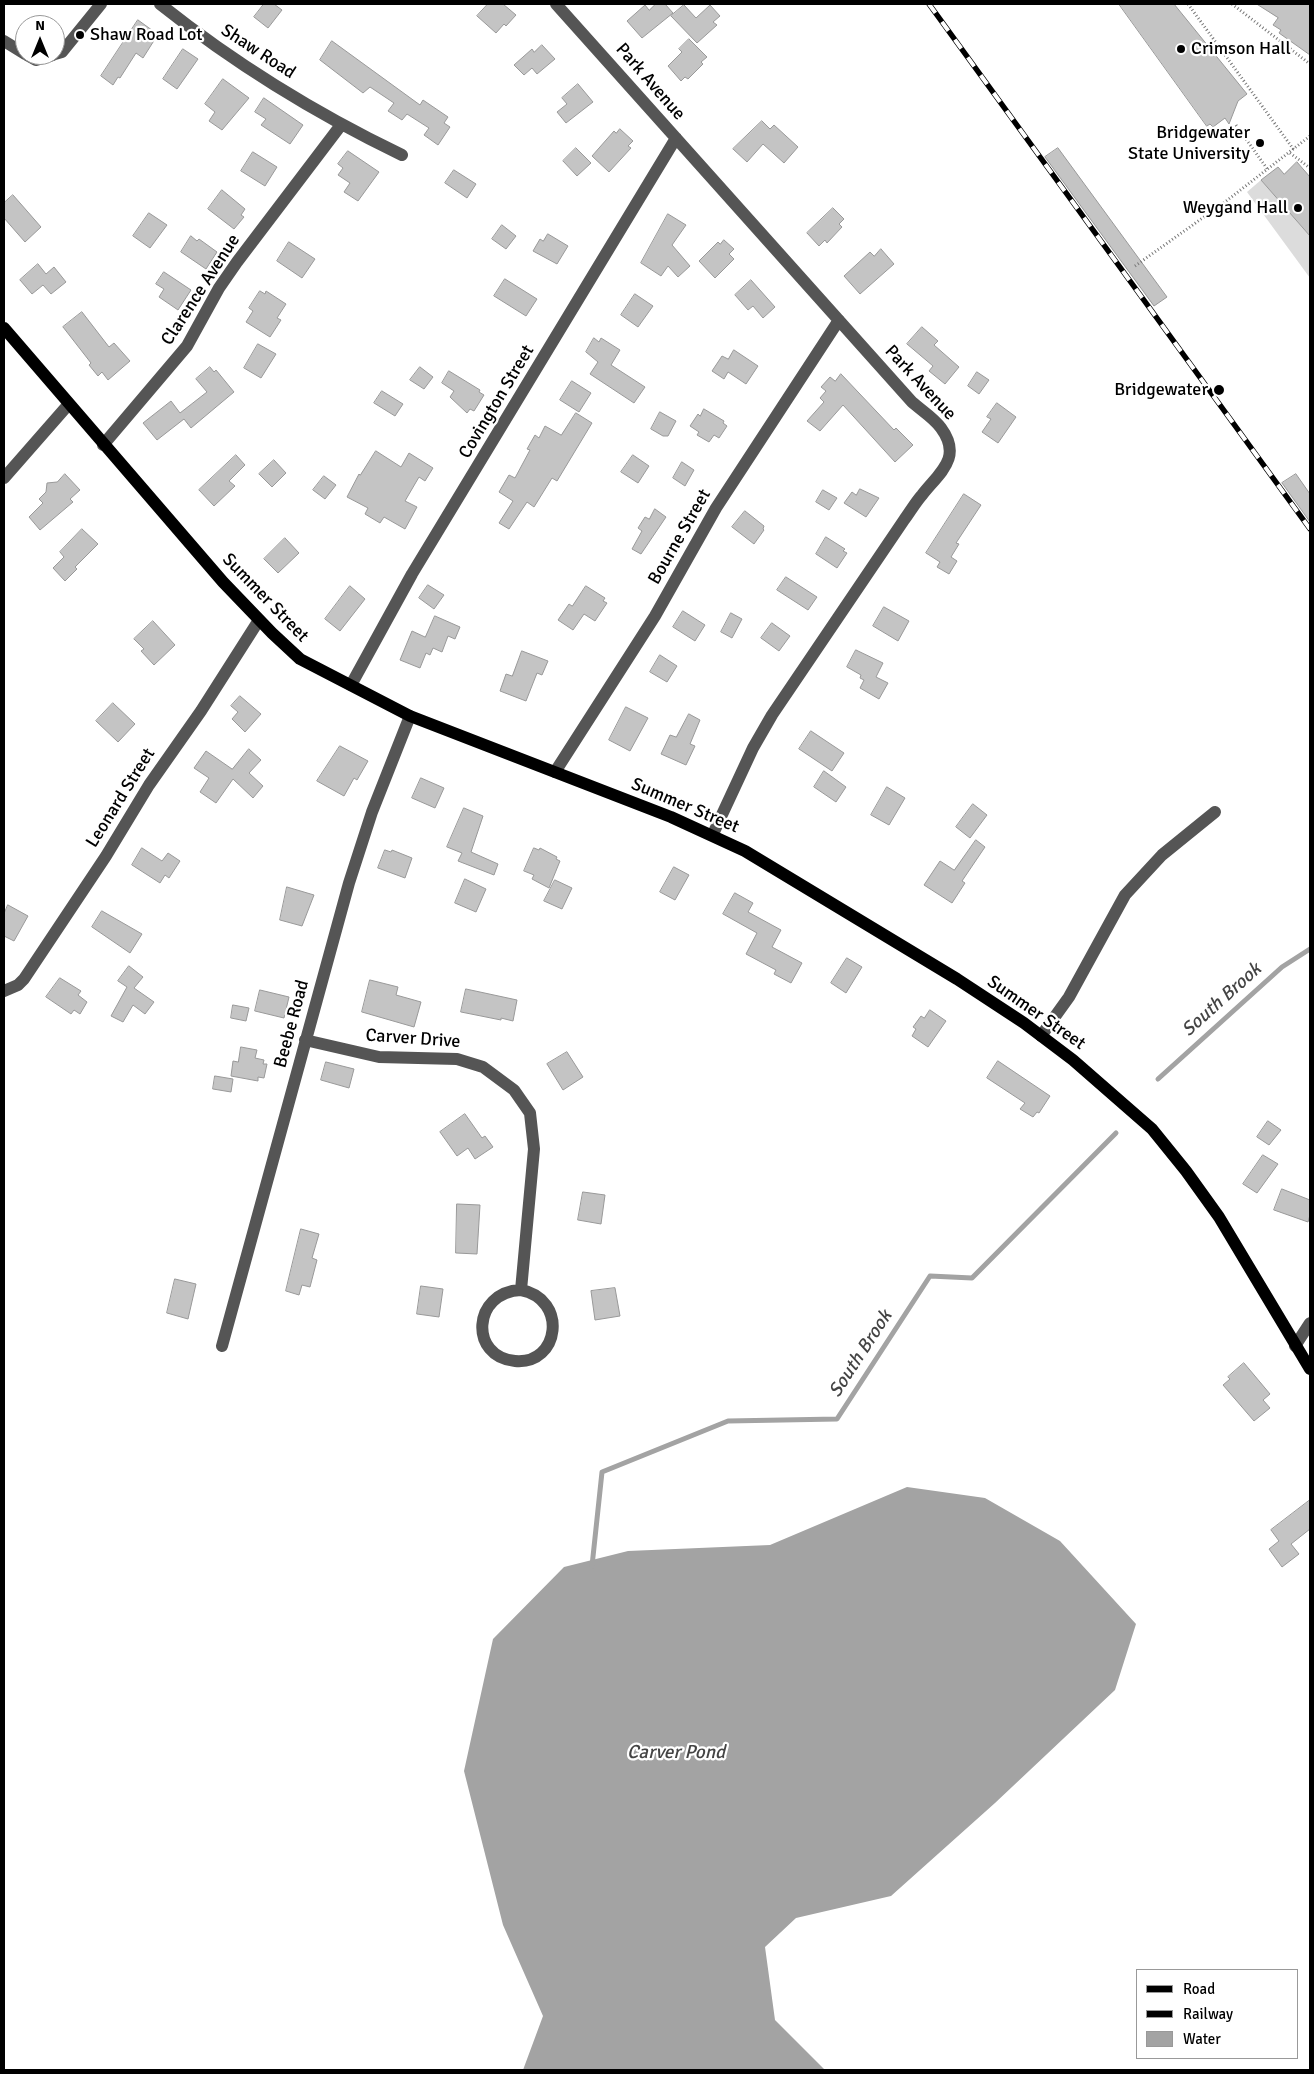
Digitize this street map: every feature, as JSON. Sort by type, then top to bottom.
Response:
[{"type":"main road","name":"Summer Street","points":[[4,328],[68,405],[223,582],[300,659],[410,716],[713,834],[885,934],[991,1000],[1041,1036],[1134,1112],[1170,1149],[1219,1217],[1310,1369]]},
{"type":"street","points":[[65,48],[101,4]]},
{"type":"street","name":"Shaw Road","points":[[160,4],[223,50],[341,125],[402,155]]},
{"type":"street","name":"Park Avenue","points":[[556,4],[912,402],[940,427],[949,442],[949,461],[943,473],[922,495],[904,520],[783,698],[753,748],[713,834]]},
{"type":"street","points":[[4,41],[15,48]]},
{"type":"street","name":"Clarence Avenue","points":[[103,445],[187,346],[219,288],[237,262],[341,125]]},
{"type":"street","name":"Covington Street","points":[[351,685],[412,574],[676,138]]},
{"type":"street","name":"Bourne Street","points":[[555,772],[655,616],[716,508],[839,320]]},
{"type":"street","points":[[4,478],[68,405]]},
{"type":"street","name":"Leonard Street","points":[[6,990],[24,979],[106,856],[149,784],[201,711],[259,620]]},
{"type":"street","name":"Beebe Road","points":[[222,1346],[305,1040],[360,847],[410,716]]},
{"type":"street","points":[[1041,1036],[1069,997],[1125,895],[1162,855],[1215,812]]},
{"type":"street","name":"Carver Drive","points":[[305,1040],[379,1057],[464,1060],[494,1073],[514,1090],[530,1114],[534,1148],[520,1290]]},
{"type":"street","points":[[520,1290],[542,1300],[551,1314],[553,1329],[548,1345],[536,1356],[529,1360],[512,1361],[497,1355],[490,1349],[482,1326],[486,1309],[490,1302],[504,1293],[520,1290]]},
{"type":"street","points":[[1295,1346],[1310,1323]]},
{"type":"path","points":[[1188,4],[1294,150]]},
{"type":"path","points":[[1232,4],[1310,64]]},
{"type":"path","points":[[1236,125],[1268,170]]},
{"type":"path","points":[[1135,266],[1268,170],[1310,136]]},
{"type":"path","points":[[1290,153],[1310,168]]},
{"type":"shaded area","points":[[1261,180],[1310,236],[1310,278],[1247,192]]},
{"type":"water","name":"Carver Pond","points":[[907,1487],[985,1498],[1060,1541],[1136,1624],[1115,1690],[995,1803],[891,1896],[796,1918],[765,1947],[775,2020],[825,2070],[523,2070],[543,2016],[503,1925],[464,1771],[493,1639],[564,1567],[628,1551],[770,1545]]},
{"type":"building","points":[[264,4],[274,4],[282,10],[268,28],[254,17]]},
{"type":"building","points":[[488,4],[503,4],[516,15],[496,33],[477,16]]},
{"type":"building","points":[[656,4],[665,4],[673,13],[642,38],[627,21],[645,5],[649,10]]},
{"type":"building","name":"Crimson Hall","points":[[1119,4],[1174,4],[1247,94],[1238,101],[1229,124],[1225,118],[1213,127],[1210,124],[1207,126]]},
{"type":"building","name":"Crimson Hall","points":[[1257,4],[1310,4],[1310,55],[1279,33],[1281,30],[1273,25],[1278,18]]},
{"type":"building","points":[[684,5],[696,18],[710,5],[720,16],[713,22],[717,25],[697,43],[671,16]]},
{"type":"building","points":[[138,20],[156,33],[153,37],[155,39],[143,58],[136,53],[120,78],[118,77],[113,85],[101,76]]},
{"type":"building","points":[[689,39],[707,57],[701,62],[703,64],[688,79],[685,77],[681,81],[668,66],[682,52],[679,49]]},
{"type":"building","points":[[332,41],[420,105],[423,100],[448,117],[444,123],[450,127],[438,145],[424,135],[429,128],[407,114],[402,120],[388,111],[394,103],[370,87],[363,93],[320,60]]},
{"type":"building","points":[[542,45],[555,59],[537,74],[532,68],[524,75],[514,65],[532,49],[534,52]]},
{"type":"building","points":[[183,49],[198,59],[177,89],[163,79]]},
{"type":"building","points":[[223,79],[249,98],[222,130],[209,121],[215,112],[205,104]]},
{"type":"building","points":[[578,84],[593,102],[566,123],[557,112],[567,104],[562,98]]},
{"type":"building","points":[[264,98],[303,125],[290,144],[261,125],[266,119],[255,112]]},
{"type":"building","points":[[762,121],[770,129],[774,125],[798,147],[784,163],[763,144],[747,162],[733,149]]},
{"type":"building","points":[[620,129],[633,141],[628,146],[631,148],[609,172],[592,156],[614,131],[616,133]]},
{"type":"building","points":[[576,148],[591,163],[577,176],[563,161]]},
{"type":"building","points":[[1058,148],[1167,297],[1154,306],[1045,157]]},
{"type":"building","points":[[348,151],[379,172],[358,201],[344,192],[350,183],[338,175],[343,168],[338,164]]},
{"type":"building","points":[[253,152],[277,167],[265,186],[241,171]]},
{"type":"building","name":"Weygand Hall","points":[[1297,162],[1310,177],[1310,236],[1261,180],[1278,167],[1284,174]]},
{"type":"building","points":[[454,170],[476,184],[467,198],[445,183]]},
{"type":"building","points":[[222,190],[245,209],[241,215],[244,217],[234,229],[208,209]]},
{"type":"building","points":[[13,195],[41,227],[25,242],[4,218],[4,203]]},
{"type":"building","points":[[833,208],[844,219],[839,224],[842,227],[827,243],[825,240],[819,246],[807,233]]},
{"type":"building","points":[[149,213],[167,225],[150,248],[133,236]]},
{"type":"building","points":[[668,214],[686,225],[672,245],[690,266],[678,277],[668,266],[661,276],[641,263]]},
{"type":"building","points":[[502,225],[516,236],[506,249],[492,239]]},
{"type":"building","points":[[548,234],[568,246],[557,264],[533,251],[540,239],[543,241]]},
{"type":"building","points":[[191,236],[197,241],[199,239],[217,252],[206,269],[181,252]]},
{"type":"building","points":[[724,240],[734,249],[729,254],[734,259],[715,278],[699,261],[718,242],[720,244]]},
{"type":"building","points":[[289,242],[315,259],[302,278],[277,261]]},
{"type":"building","points":[[881,249],[894,264],[860,294],[844,276],[870,252],[874,256]]},
{"type":"building","points":[[38,264],[46,274],[54,267],[66,282],[51,294],[43,285],[32,294],[20,280]]},
{"type":"building","points":[[164,272],[191,290],[178,310],[159,297],[164,289],[156,284]]},
{"type":"building","points":[[505,279],[537,299],[526,316],[494,296]]},
{"type":"building","points":[[751,280],[775,307],[763,318],[753,306],[748,310],[735,295]]},
{"type":"building","points":[[260,291],[265,294],[266,291],[286,304],[277,318],[281,320],[270,337],[246,322],[253,311],[249,308]]},
{"type":"building","points":[[635,294],[653,306],[638,327],[621,315]]},
{"type":"building","points":[[82,312],[109,347],[114,343],[130,361],[108,380],[102,372],[98,376],[89,365],[91,363],[63,327]]},
{"type":"building","points":[[922,327],[938,341],[934,345],[959,367],[945,384],[929,371],[933,366],[907,344]]},
{"type":"building","points":[[594,338],[599,342],[601,338],[620,350],[611,365],[645,387],[634,403],[590,374],[598,362],[586,352]]},
{"type":"building","points":[[258,344],[276,354],[261,378],[244,368]]},
{"type":"building","points":[[734,350],[758,366],[746,384],[728,372],[724,379],[712,371],[722,356],[728,359]]},
{"type":"building","points":[[210,367],[214,372],[216,370],[234,392],[191,428],[184,419],[157,440],[143,423],[171,401],[180,413],[207,392],[196,379]]},
{"type":"building","points":[[420,367],[433,377],[424,389],[410,380]]},
{"type":"building","points":[[449,371],[480,390],[479,392],[484,395],[474,411],[470,409],[467,413],[450,397],[454,391],[442,383]]},
{"type":"building","points":[[977,372],[989,380],[979,394],[968,386]]},
{"type":"building","points":[[841,374],[894,430],[896,428],[913,445],[895,462],[843,405],[820,431],[807,421],[824,402],[820,398],[826,391],[821,387],[830,377],[835,381]]},
{"type":"building","points":[[572,381],[591,393],[579,412],[560,400]]},
{"type":"building","points":[[382,391],[403,404],[395,416],[374,403]]},
{"type":"building","points":[[997,403],[1016,417],[998,443],[982,432],[991,419],[987,417]]},
{"type":"building","points":[[704,409],[724,421],[723,423],[727,426],[719,438],[714,435],[709,442],[697,435],[699,432],[690,426]]},
{"type":"building","points":[[660,412],[676,421],[668,436],[663,436],[651,429]]},
{"type":"building","points":[[576,413],[592,423],[557,481],[552,478],[534,507],[527,502],[509,529],[499,523],[513,501],[499,492],[509,475],[515,478],[530,450],[527,449],[535,435],[539,438],[545,426],[561,435]]},
{"type":"building","points":[[376,451],[401,467],[409,453],[433,468],[425,481],[419,477],[405,501],[417,507],[405,529],[384,517],[380,523],[365,514],[368,508],[347,497],[359,474]]},
{"type":"building","points":[[236,455],[245,465],[229,481],[235,486],[214,506],[199,490]]},
{"type":"building","points":[[633,455],[649,466],[638,483],[621,472]]},
{"type":"building","points":[[274,460],[286,473],[272,487],[259,474]]},
{"type":"building","points":[[682,462],[694,470],[685,486],[673,478]]},
{"type":"building","points":[[65,474],[80,490],[70,499],[73,502],[40,530],[29,517],[43,503],[39,499],[46,492],[47,483],[57,482]]},
{"type":"building","points":[[1296,474],[1310,494],[1310,522],[1282,483]]},
{"type":"building","points":[[324,476],[336,485],[325,499],[313,490]]},
{"type":"building","points":[[860,489],[879,498],[866,517],[844,503],[852,492],[856,495]]},
{"type":"building","points":[[823,490],[837,498],[829,510],[816,502]]},
{"type":"building","points":[[964,494],[981,505],[956,543],[959,544],[951,557],[957,561],[949,574],[937,567],[940,562],[926,553]]},
{"type":"building","points":[[655,509],[666,517],[641,554],[632,549],[642,531],[638,528],[645,517],[649,519]]},
{"type":"building","points":[[745,511],[764,526],[764,530],[754,544],[732,527]]},
{"type":"building","points":[[82,529],[98,544],[75,567],[77,569],[65,581],[53,568],[64,557],[60,552]]},
{"type":"building","points":[[826,537],[845,549],[843,551],[847,553],[837,568],[816,554]]},
{"type":"building","points":[[285,538],[299,553],[278,573],[264,559]]},
{"type":"building","points":[[786,577],[817,597],[808,610],[777,590]]},
{"type":"building","points":[[428,585],[444,595],[434,609],[419,598]]},
{"type":"building","points":[[350,586],[365,599],[340,631],[325,619]]},
{"type":"building","points":[[586,586],[605,598],[603,601],[607,603],[595,621],[584,614],[573,630],[558,620],[569,604],[572,606]]},
{"type":"building","points":[[884,607],[909,621],[898,641],[873,626]]},
{"type":"building","points":[[683,611],[705,625],[695,641],[673,627]]},
{"type":"building","points":[[731,613],[742,619],[732,638],[721,632]]},
{"type":"building","points":[[435,616],[460,627],[455,639],[448,636],[442,652],[433,648],[430,655],[426,653],[420,668],[400,660],[412,631],[425,637]]},
{"type":"building","points":[[153,621],[175,645],[154,665],[141,651],[144,649],[134,639]]},
{"type":"building","points":[[772,623],[790,636],[779,651],[761,638]]},
{"type":"building","points":[[856,650],[883,663],[876,677],[888,683],[879,699],[860,688],[864,680],[860,678],[861,675],[847,667]]},
{"type":"building","points":[[522,651],[548,661],[542,675],[537,673],[526,701],[500,691],[506,674],[512,676]]},
{"type":"building","points":[[660,655],[677,666],[667,682],[650,672]]},
{"type":"building","points":[[240,696],[261,714],[245,732],[232,719],[238,712],[231,706]]},
{"type":"building","points":[[113,703],[135,724],[118,742],[96,721]]},
{"type":"building","points":[[626,707],[648,718],[630,751],[609,740]]},
{"type":"building","points":[[689,714],[700,720],[690,744],[695,746],[686,765],[661,754],[670,735],[676,737]]},
{"type":"building","points":[[811,731],[844,753],[832,771],[799,749]]},
{"type":"building","points":[[340,746],[368,761],[357,780],[354,778],[344,796],[317,781]]},
{"type":"building","points":[[249,749],[261,760],[249,773],[263,786],[253,798],[233,779],[216,803],[200,792],[209,778],[194,768],[206,751],[232,769]]},
{"type":"building","points":[[824,771],[846,787],[836,802],[814,787]]},
{"type":"building","points":[[421,778],[444,788],[435,808],[412,798]]},
{"type":"building","points":[[887,787],[905,798],[889,825],[871,815]]},
{"type":"building","points":[[973,804],[987,815],[970,838],[956,827]]},
{"type":"building","points":[[464,808],[483,816],[471,852],[498,864],[494,875],[458,861],[462,853],[447,847]]},
{"type":"building","points":[[976,840],[985,847],[962,881],[965,883],[952,903],[924,885],[940,861],[954,870]]},
{"type":"building","points":[[142,848],[162,861],[168,853],[180,861],[169,878],[165,875],[160,883],[132,865]]},
{"type":"building","points":[[534,848],[539,850],[540,848],[557,857],[556,859],[560,861],[549,888],[532,879],[534,875],[524,871]]},
{"type":"building","points":[[385,850],[391,852],[392,850],[412,858],[405,878],[378,868]]},
{"type":"building","points":[[674,867],[689,875],[675,900],[660,892]]},
{"type":"building","points":[[465,879],[486,889],[476,912],[455,903]]},
{"type":"building","points":[[555,880],[572,888],[562,909],[544,901]]},
{"type":"building","points":[[287,887],[314,895],[302,926],[280,920]]},
{"type":"building","points":[[735,893],[753,903],[748,912],[781,930],[772,947],[802,963],[791,983],[774,974],[776,970],[746,954],[757,933],[723,914]]},
{"type":"building","points":[[8,905],[28,916],[14,941],[4,936],[4,914]]},
{"type":"building","points":[[102,911],[142,934],[130,953],[92,927]]},
{"type":"building","points":[[847,958],[862,967],[846,993],[831,983]]},
{"type":"building","points":[[129,966],[143,977],[134,988],[154,1002],[145,1014],[133,1005],[123,1022],[111,1016],[127,987],[118,981]]},
{"type":"building","points":[[60,978],[81,991],[78,995],[87,1002],[80,1014],[74,1010],[71,1014],[46,997]]},
{"type":"building","points":[[370,980],[398,987],[396,995],[421,1002],[414,1027],[362,1012]]},
{"type":"building","points":[[466,989],[517,1000],[513,1021],[461,1012]]},
{"type":"building","points":[[260,990],[289,997],[284,1018],[255,1011]]},
{"type":"building","points":[[233,1005],[249,1008],[246,1021],[231,1018]]},
{"type":"building","points":[[930,1010],[946,1021],[928,1047],[912,1036],[916,1029],[913,1027],[921,1016],[924,1018]]},
{"type":"building","points":[[241,1047],[257,1050],[255,1058],[264,1060],[263,1064],[267,1064],[264,1078],[258,1077],[258,1081],[231,1076],[233,1061],[238,1062]]},
{"type":"building","points":[[567,1052],[583,1077],[563,1090],[547,1064]]},
{"type":"building","points":[[998,1061],[1050,1096],[1039,1113],[1037,1112],[1033,1117],[1020,1109],[1025,1103],[987,1078]]},
{"type":"building","points":[[326,1062],[354,1069],[349,1088],[321,1080]]},
{"type":"building","points":[[215,1076],[233,1079],[231,1092],[213,1089]]},
{"type":"building","points":[[465,1114],[482,1138],[485,1136],[493,1147],[475,1159],[468,1148],[457,1156],[440,1132]]},
{"type":"building","points":[[1268,1121],[1281,1130],[1269,1145],[1257,1137]]},
{"type":"building","points":[[1263,1155],[1278,1164],[1257,1193],[1243,1184]]},
{"type":"building","points":[[1282,1189],[1310,1200],[1308,1222],[1274,1210]]},
{"type":"building","points":[[583,1192],[605,1195],[601,1224],[578,1220]]},
{"type":"building","points":[[457,1204],[480,1205],[477,1254],[456,1253]]},
{"type":"building","points":[[301,1229],[319,1234],[312,1258],[317,1260],[310,1287],[302,1285],[299,1295],[286,1291]]},
{"type":"building","points":[[175,1279],[196,1284],[188,1319],[167,1313]]},
{"type":"building","points":[[421,1286],[443,1289],[439,1317],[417,1314]]},
{"type":"building","points":[[615,1288],[620,1316],[595,1320],[591,1291]]},
{"type":"building","points":[[1244,1363],[1270,1394],[1263,1400],[1270,1408],[1254,1421],[1223,1385],[1230,1379],[1228,1377]]},
{"type":"building","points":[[1310,1500],[1310,1529],[1291,1544],[1299,1554],[1282,1567],[1269,1549],[1279,1541],[1271,1530]]},
{"type":"waterway","name":"South Brook","points":[[1158,1079],[1282,967],[1310,949]]},
{"type":"waterway","name":"South Brook","points":[[592,1566],[602,1472],[728,1421],[837,1419],[930,1276],[972,1278],[1116,1133]]},
{"type":"railway","points":[[929,4],[1310,529]]},
{"type":"place","name":"Shaw Road Lot","points":[[80,35]]},
{"type":"place","name":"Crimson Hall","points":[[1181,49]]},
{"type":"place","name":"Bridgewater State University","points":[[1260,143]]},
{"type":"place","name":"Weygand Hall","points":[[1298,208]]},
{"type":"place","name":"Bridgewater","points":[[1219,390]]}]
